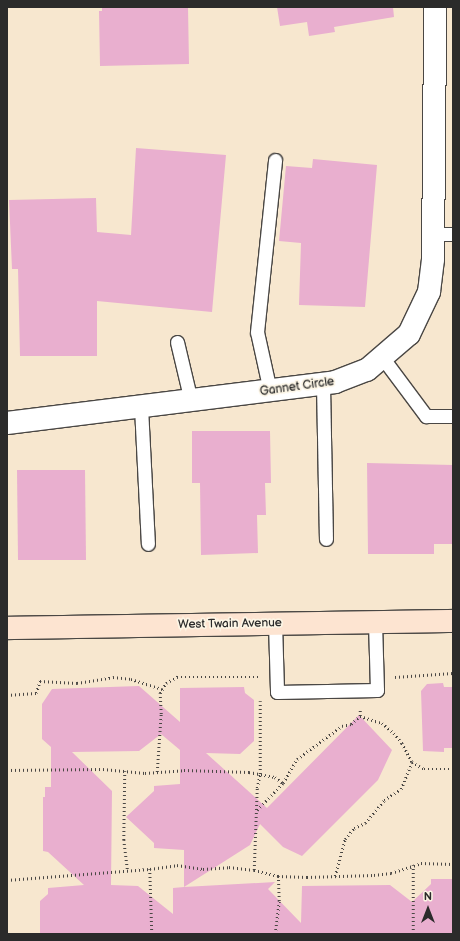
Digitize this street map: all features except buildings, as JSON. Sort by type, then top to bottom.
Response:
[{"type":"main road","name":"West Twain Avenue","points":[[7,628],[453,620]]},
{"type":"street","name":"Gannet Circle","points":[[7,423],[335,382],[367,370],[409,334],[429,292],[443,234],[444,54],[435,7]]},
{"type":"lane","points":[[270,391],[257,332],[275,160]]},
{"type":"lane","points":[[177,342],[191,401]]},
{"type":"lane","points":[[382,357],[426,416],[453,416]]},
{"type":"lane","points":[[323,384],[326,539]]},
{"type":"lane","points":[[141,407],[148,544]]},
{"type":"lane","points":[[274,623],[277,692],[377,690],[375,622]]},
{"type":"path","points":[[377,678],[453,673]]},
{"type":"path","points":[[7,695],[36,693],[40,682],[77,683],[113,677],[131,679],[162,689]]},
{"type":"path","points":[[157,772],[162,689],[176,677],[262,678],[261,684]]},
{"type":"path","points":[[360,716],[361,690]]},
{"type":"path","points":[[254,870],[257,788],[260,774],[260,696]]},
{"type":"path","points":[[360,716],[382,723],[394,733],[402,743],[412,762],[424,769],[453,769]]},
{"type":"path","points":[[257,810],[283,782],[297,758],[360,716]]},
{"type":"path","points":[[335,876],[344,839],[354,828],[365,823],[384,800],[401,789],[412,762]]},
{"type":"path","points":[[7,770],[103,769],[157,772],[184,770],[260,774],[275,777],[283,782]]},
{"type":"path","points":[[125,771],[124,840],[128,871]]},
{"type":"path","points":[[7,880],[128,871],[176,865],[203,869],[229,867],[254,870],[278,876],[335,876],[385,874],[421,863],[453,864]]},
{"type":"path","points":[[413,865],[413,934]]},
{"type":"path","points":[[150,869],[152,934]]},
{"type":"path","points":[[275,934],[279,914],[278,876]]}]
